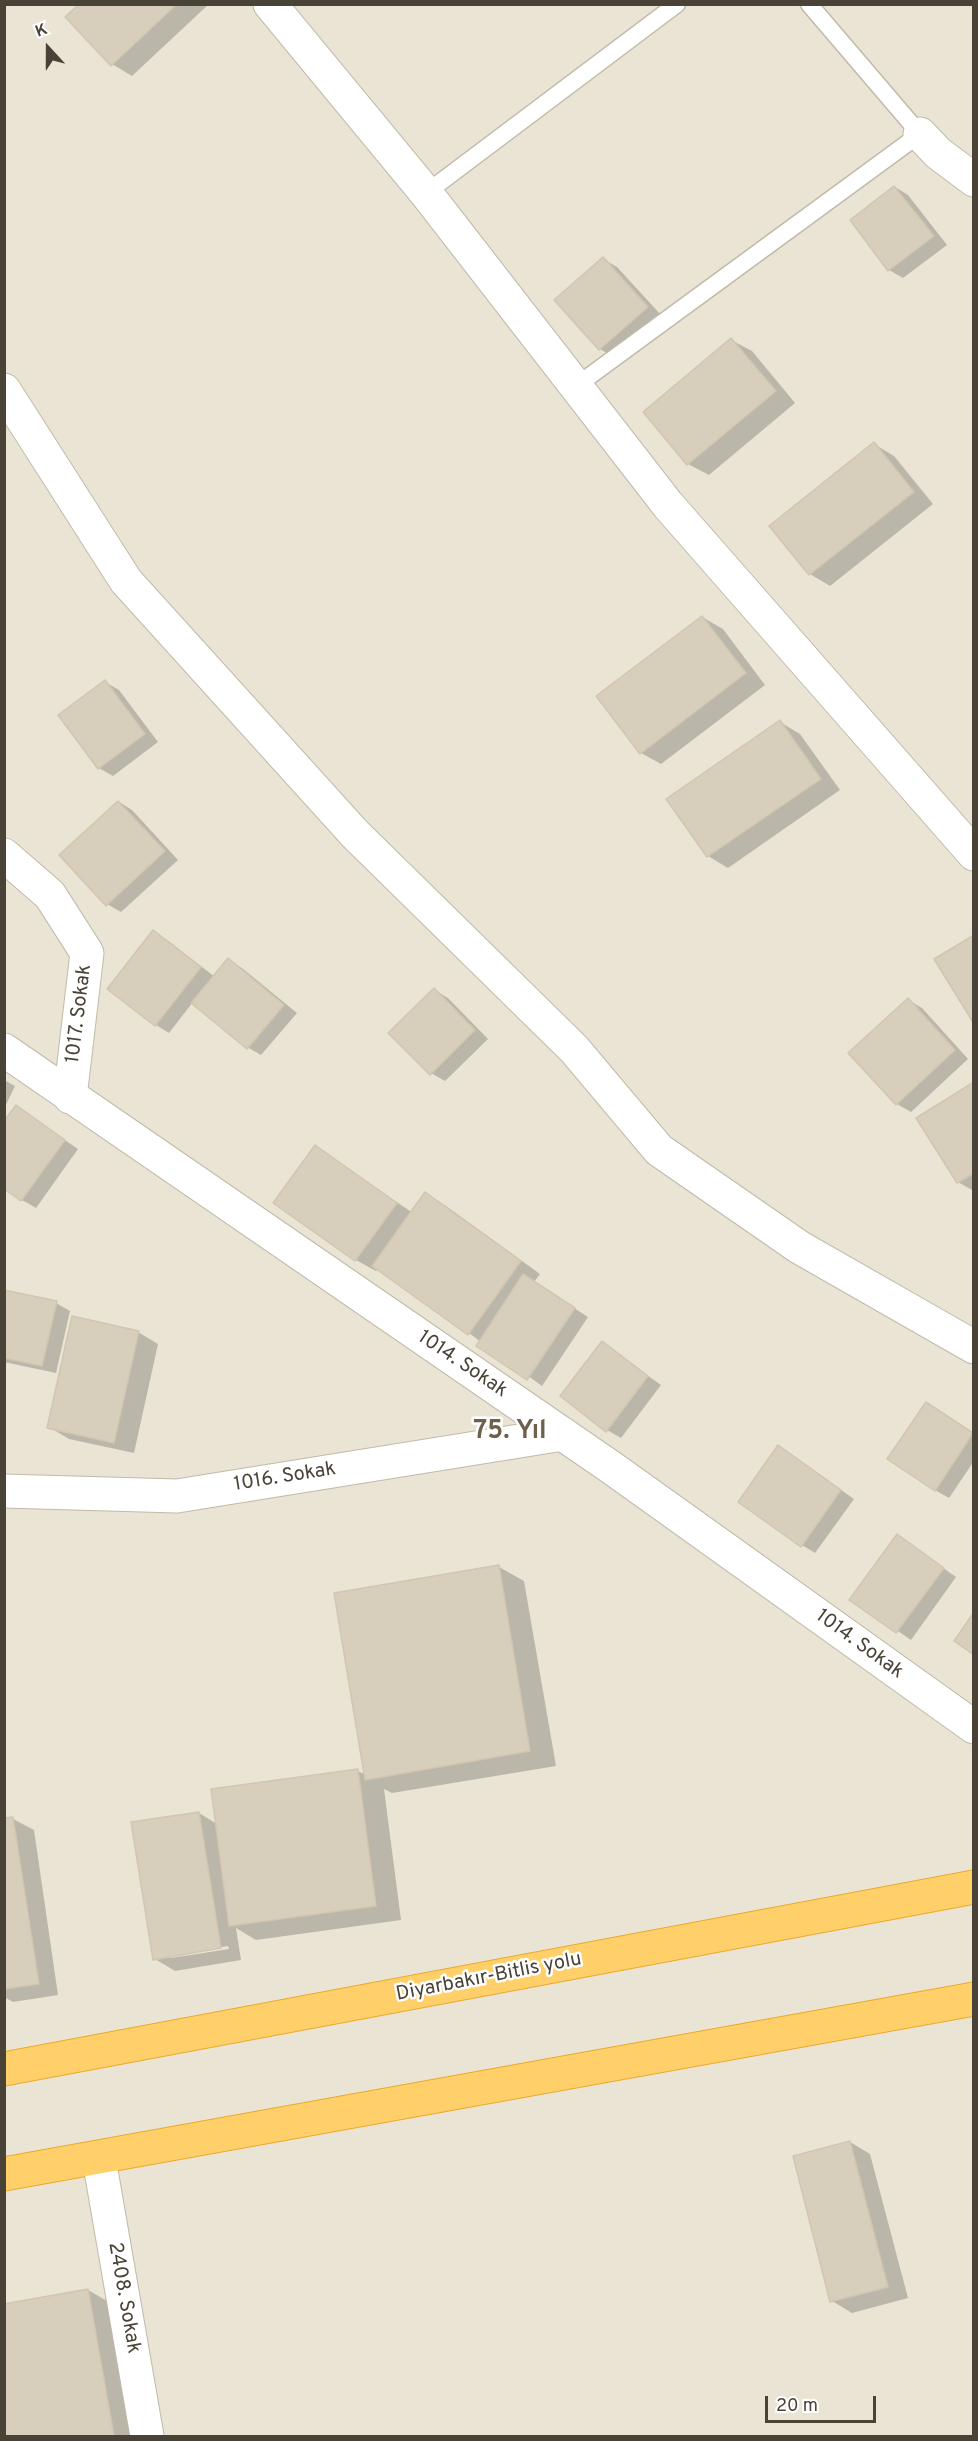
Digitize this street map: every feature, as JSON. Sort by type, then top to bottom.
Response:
[{"type":"highway","name":"Diyarbakır-Bitlis yolu","points":[[4,2069],[974,1887]]},
{"type":"highway","points":[[4,2174],[974,1999]]},
{"type":"street","points":[[270,4],[426,193],[668,505],[974,854]]},
{"type":"street","points":[[920,134],[938,153],[974,180]]},
{"type":"street","points":[[4,390],[126,581],[355,834],[574,1049],[659,1150],[799,1247],[974,1347]]},
{"type":"street","name":"1017. Sokak","points":[[4,855],[50,895],[87,953],[70,1097]]},
{"type":"street","name":"1014. Sokak","points":[[4,1050],[563,1434],[974,1727]]},
{"type":"street","name":"1016. Sokak","points":[[4,1491],[177,1496],[563,1434]]},
{"type":"street","name":"2408. Sokak","points":[[99,2158],[147,2436]]},
{"type":"lane","points":[[426,193],[677,4]]},
{"type":"lane","points":[[576,386],[920,134],[808,4]]},
{"type":"shaded area","points":[[5,5],[973,5],[973,2436],[5,2436]]},
{"type":"building","points":[[79,4],[177,4],[111,66],[65,17]]},
{"type":"building","points":[[894,186],[934,236],[888,271],[850,220]]},
{"type":"building","points":[[603,257],[648,307],[599,350],[554,300]]},
{"type":"building","points":[[731,338],[776,391],[687,465],[643,412]]},
{"type":"building","points":[[874,442],[914,492],[809,575],[769,526]]},
{"type":"building","points":[[702,616],[746,673],[640,754],[596,696]]},
{"type":"building","points":[[105,680],[145,734],[98,769],[58,715]]},
{"type":"building","points":[[780,720],[821,779],[707,857],[666,799]]},
{"type":"building","points":[[118,801],[165,851],[106,906],[59,855]]},
{"type":"building","points":[[153,930],[201,967],[155,1026],[107,989]]},
{"type":"building","points":[[974,935],[974,1024],[934,959]]},
{"type":"building","points":[[228,958],[284,1005],[247,1049],[191,1003]]},
{"type":"building","points":[[434,988],[475,1030],[430,1075],[388,1033]]},
{"type":"building","points":[[908,998],[955,1050],[896,1105],[848,1053]]},
{"type":"building","points":[[974,1082],[974,1173],[957,1183],[916,1118]]},
{"type":"building","points":[[16,1105],[65,1140],[21,1201],[4,1189],[4,1121]]},
{"type":"building","points":[[315,1145],[397,1203],[355,1261],[273,1203]]},
{"type":"building","points":[[425,1192],[521,1261],[468,1335],[372,1266]]},
{"type":"building","points":[[523,1274],[575,1308],[527,1380],[476,1346]]},
{"type":"building","points":[[4,1290],[57,1301],[42,1366],[4,1358]]},
{"type":"building","points":[[72,1316],[139,1331],[114,1443],[47,1428]]},
{"type":"building","points":[[602,1341],[648,1376],[606,1432],[560,1396]]},
{"type":"building","points":[[926,1402],[973,1433],[935,1491],[887,1459]]},
{"type":"building","points":[[778,1445],[841,1490],[801,1547],[738,1502]]},
{"type":"building","points":[[897,1534],[944,1568],[896,1633],[849,1600]]},
{"type":"building","points":[[499,1565],[530,1751],[365,1780],[334,1593]]},
{"type":"building","points":[[974,1612],[974,1655],[954,1641]]},
{"type":"building","points":[[358,1769],[376,1906],[229,1926],[211,1789]]},
{"type":"building","points":[[199,1812],[221,1948],[153,1960],[131,1822]]},
{"type":"building","points":[[13,1817],[39,1984],[4,1989],[4,1818]]},
{"type":"building","points":[[850,2141],[888,2287],[830,2302],[793,2156]]},
{"type":"building","points":[[88,2289],[114,2436],[4,2436],[4,2304]]},
{"type":"district","name":"75. Yıl","points":[[510,1433]]}]
